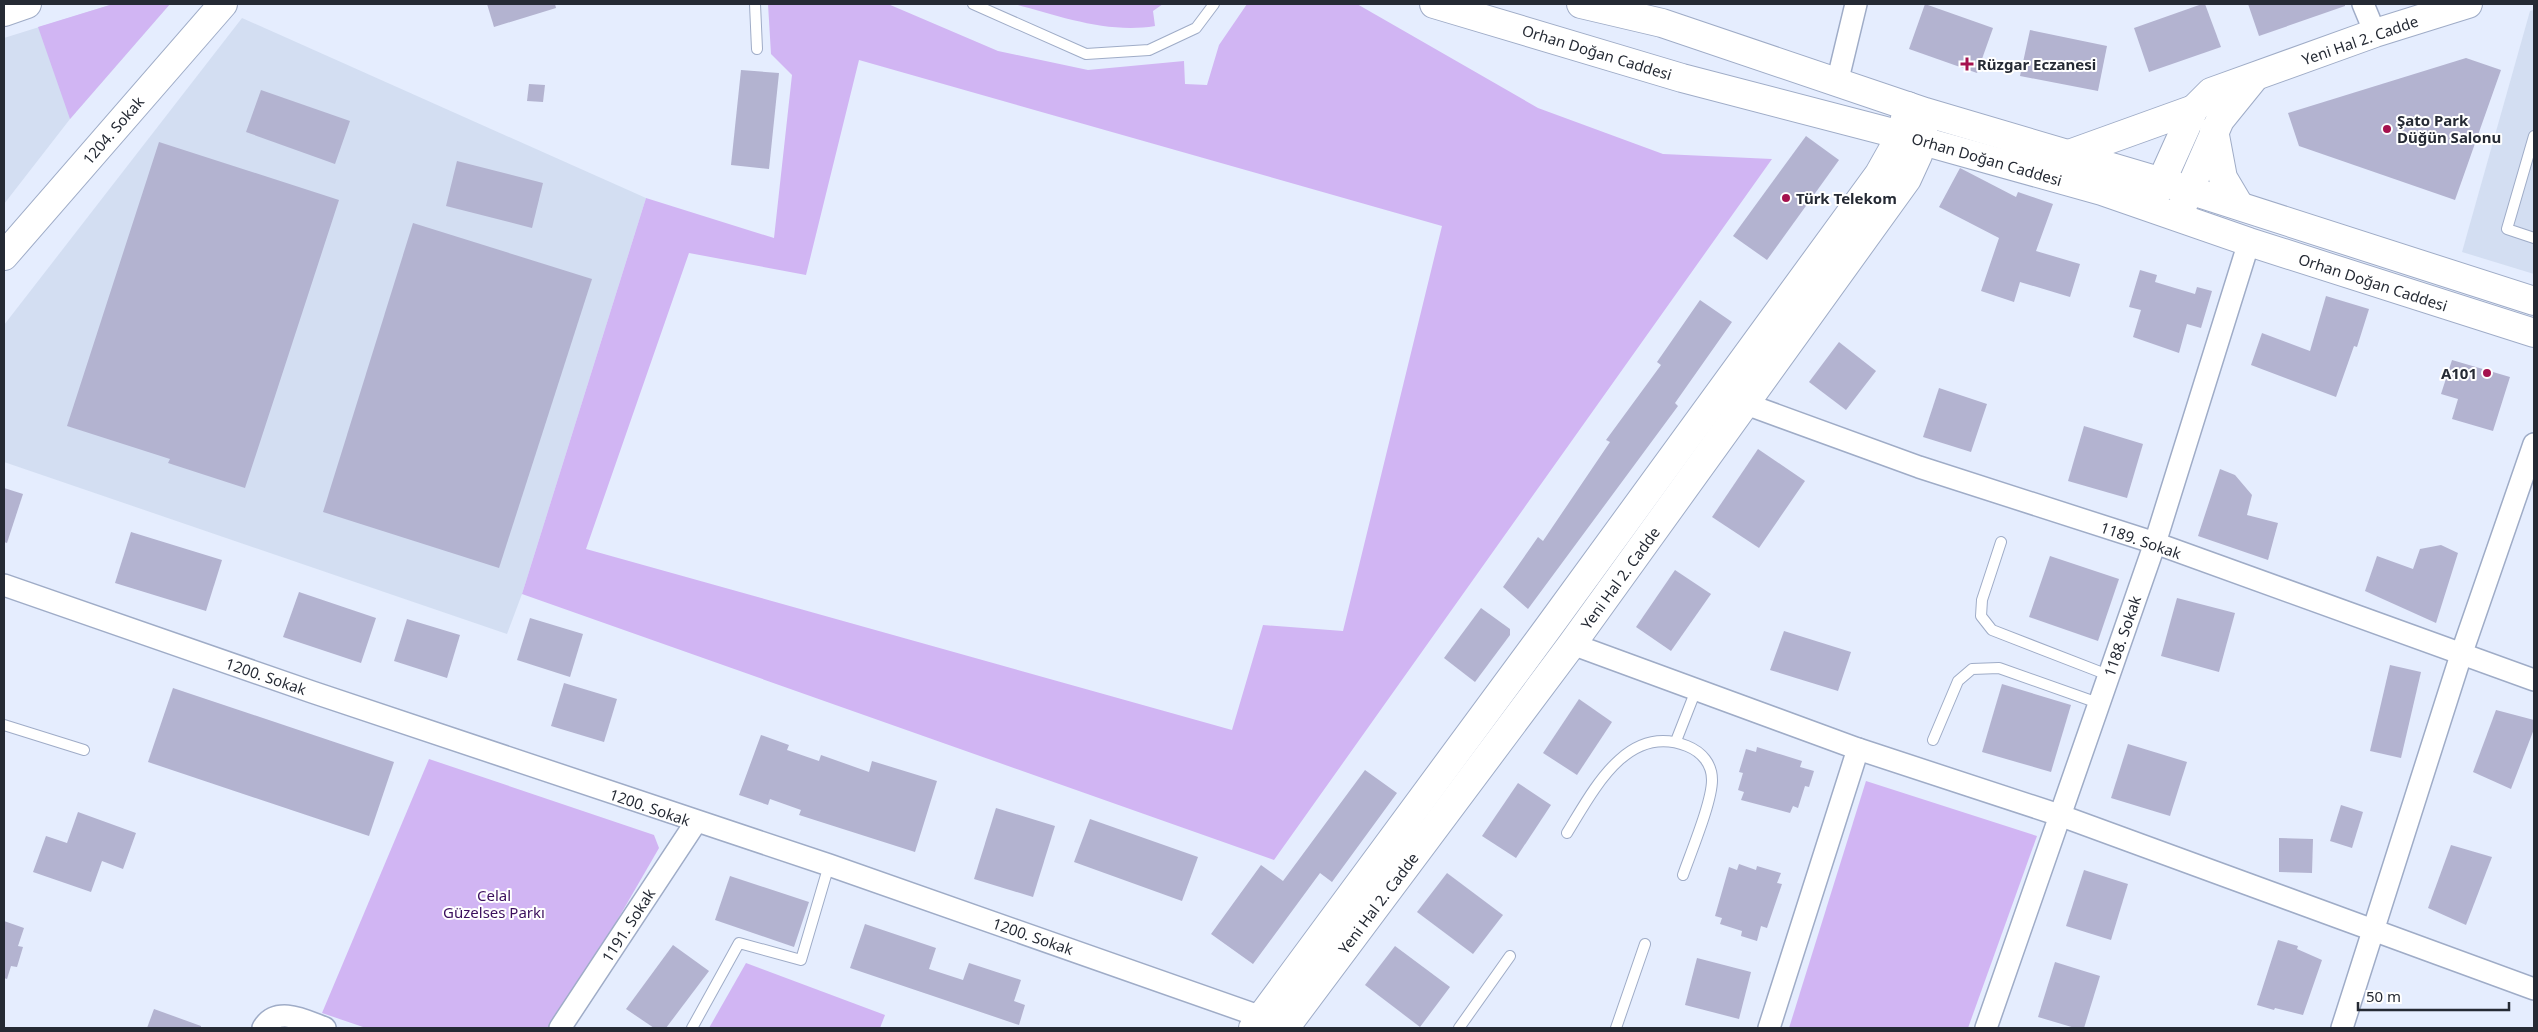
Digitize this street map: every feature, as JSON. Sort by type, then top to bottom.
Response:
[{"type":"main road","points":[[4,12],[27,4]]},
{"type":"main road","name":"1204. Sokak","points":[[4,256],[223,4]]},
{"type":"main road","name":"Orhan Doğan Caddesi","points":[[1434,4],[1682,78],[1912,138],[2102,191],[2248,242],[2534,333]]},
{"type":"main road","name":"Orhan Doğan Caddesi","points":[[1581,4],[1662,23],[1917,109],[2239,205],[2534,301]]},
{"type":"main road","name":"Yeni Hal 2. Cadde","points":[[2151,208],[2161,181],[2194,109],[2211,92],[2375,33],[2468,4]]},
{"type":"main road","points":[[2178,216],[2214,130],[2254,78]]},
{"type":"main road","name":"Yeni Hal 2. Cadde","points":[[1276,1025],[1572,644],[1907,179],[1917,109]]},
{"type":"main road","points":[[2069,154],[2194,109]]},
{"type":"main road","points":[[2214,130],[2223,178],[2239,205]]},
{"type":"main road","points":[[1276,1025],[1548,628],[1879,174],[1912,138]]},
{"type":"street","points":[[1837,83],[1856,4]]},
{"type":"street","points":[[2363,4],[2375,33]]},
{"type":"street","name":"1188. Sokak","points":[[1986,1028],[2154,544],[2248,242]]},
{"type":"street","name":"1189. Sokak","points":[[1746,404],[1918,468],[2154,544],[2534,680]]},
{"type":"street","points":[[2342,1028],[2461,655],[2534,444]]},
{"type":"street","name":"1200. Sokak","points":[[4,585],[696,822],[830,865],[1276,1025]]},
{"type":"street","points":[[1572,644],[1858,748],[2059,815],[2534,989]]},
{"type":"street","points":[[1770,1028],[1858,748]]},
{"type":"street","name":"1191. Sokak","points":[[560,1028],[696,822]]},
{"type":"street","points":[[263,1028],[278,1017],[290,1015],[325,1028]]},
{"type":"lane","points":[[755,4],[757,48]]},
{"type":"lane","points":[[973,4],[1086,54],[1149,50],[1196,28],[1214,4]]},
{"type":"lane","points":[[2534,136],[2507,229],[2534,238]]},
{"type":"lane","points":[[2001,542],[1982,600],[1981,616],[1992,630],[2108,675]]},
{"type":"lane","points":[[1934,740],[1958,681],[1972,669],[1999,668],[2098,703]]},
{"type":"lane","points":[[1676,741],[1696,690]]},
{"type":"lane","points":[[4,725],[84,750]]},
{"type":"lane","points":[[1568,833],[1604,772],[1632,751],[1653,740],[1676,741],[1692,748],[1707,760],[1712,780],[1705,812],[1683,875]]},
{"type":"lane","points":[[692,1028],[739,943],[801,960],[830,865]]},
{"type":"lane","points":[[1616,1028],[1645,944]]},
{"type":"lane","points":[[1459,1028],[1510,956]]},
{"type":"shaded area","points":[[113,4],[170,4],[70,119],[4,204],[4,38]]},
{"type":"shaded area","points":[[2534,10],[2534,274],[2462,252],[2530,11]]},
{"type":"shaded area","points":[[242,18],[646,198],[522,594],[507,634],[4,462],[4,325]]},
{"type":"green space","points":[[113,4],[170,4],[70,119],[38,27]]},
{"type":"green space","points":[[768,4],[888,4],[998,51],[1088,70],[1184,61],[1185,84],[1207,85],[1219,45],[1247,4],[1357,4],[1538,108],[1663,154],[1772,159],[1274,860],[522,594],[646,198],[774,238],[792,75],[771,54]],"holes":[[[859,60],[1442,226],[1343,631],[1263,625],[1232,730],[586,549],[689,253],[806,275]]]},
{"type":"green space","points":[[1014,4],[1163,4],[1153,11],[1155,26],[1119,28],[1066,18]]},
{"type":"green space","name":"Celal Güzelses Parkı","points":[[429,759],[654,835],[659,848],[555,1028],[366,1028],[322,1013]]},
{"type":"green space","points":[[1866,781],[2037,836],[1968,1028],[1789,1028]]},
{"type":"green space","points":[[746,963],[885,1015],[880,1028],[709,1028]]},
{"type":"building","points":[[487,4],[555,4],[556,8],[494,27]]},
{"type":"building","points":[[1925,4],[1993,28],[1977,73],[1909,49]]},
{"type":"building","points":[[2205,4],[2221,47],[2149,72],[2134,28]]},
{"type":"building","points":[[2248,4],[2345,4],[2345,6],[2259,36]]},
{"type":"building","points":[[2030,30],[2107,46],[2098,91],[2020,76]]},
{"type":"building","name":"Şato Park Düğün Salonu","points":[[2466,58],[2501,70],[2455,200],[2299,146],[2288,113]]},
{"type":"building","points":[[741,70],[779,73],[769,169],[731,165]]},
{"type":"building","points":[[529,84],[545,85],[543,102],[527,101]]},
{"type":"building","points":[[261,90],[350,121],[335,164],[246,132]]},
{"type":"building","name":"Türk Telekom","points":[[1806,136],[1839,160],[1767,260],[1733,236]]},
{"type":"building","points":[[159,142],[339,200],[245,488],[168,463],[170,459],[67,426]]},
{"type":"building","points":[[457,161],[543,183],[532,228],[446,206]]},
{"type":"building","points":[[1960,168],[2016,197],[2018,192],[2053,204],[2036,251],[2080,264],[2070,297],[2020,282],[2014,302],[1981,291],[1999,238],[1939,207]]},
{"type":"building","points":[[413,223],[592,279],[499,568],[323,512]]},
{"type":"building","points":[[2140,270],[2157,275],[2155,282],[2195,294],[2197,287],[2212,291],[2201,328],[2187,324],[2179,353],[2133,337],[2141,310],[2129,307]]},
{"type":"building","points":[[2326,296],[2369,309],[2357,347],[2354,346],[2336,397],[2251,365],[2262,333],[2310,351]]},
{"type":"building","points":[[1700,300],[1732,322],[1675,403],[1678,406],[1528,609],[1503,587],[1538,537],[1543,541],[1610,442],[1606,440],[1661,365],[1657,362]]},
{"type":"building","points":[[1839,342],[1876,371],[1846,410],[1809,382]]},
{"type":"building","points":[[2452,360],[2510,377],[2493,431],[2452,419],[2458,399],[2441,394]]},
{"type":"building","points":[[1939,388],[1987,404],[1971,452],[1923,437]]},
{"type":"building","points":[[2084,426],[2143,444],[2127,498],[2068,481]]},
{"type":"building","points":[[1758,449],[1805,481],[1759,548],[1712,517]]},
{"type":"building","points":[[2220,469],[2235,475],[2252,495],[2247,515],[2278,523],[2268,560],[2198,536]]},
{"type":"building","points":[[4,488],[23,494],[7,543],[4,542]]},
{"type":"building","points":[[131,532],[222,560],[206,611],[115,583]]},
{"type":"building","points":[[2441,545],[2458,553],[2436,623],[2365,591],[2377,556],[2413,569],[2420,549]]},
{"type":"building","points":[[2050,556],[2119,579],[2098,641],[2029,617]]},
{"type":"building","points":[[1675,570],[1711,594],[1671,651],[1636,627]]},
{"type":"building","points":[[299,592],[376,618],[361,663],[283,637]]},
{"type":"building","points":[[2177,598],[2235,613],[2219,672],[2161,656]]},
{"type":"building","points":[[1481,608],[1510,629],[1510,635],[1475,682],[1444,658]]},
{"type":"building","points":[[530,618],[583,634],[570,677],[517,660]]},
{"type":"building","points":[[407,619],[460,635],[447,678],[394,661]]},
{"type":"building","points":[[1784,631],[1851,652],[1838,691],[1770,670]]},
{"type":"building","points":[[2390,665],[2421,672],[2401,758],[2370,751]]},
{"type":"building","points":[[564,683],[617,699],[604,742],[551,726]]},
{"type":"building","points":[[2002,684],[2071,705],[2051,772],[1982,752]]},
{"type":"building","points":[[173,688],[394,762],[369,836],[148,762]]},
{"type":"building","points":[[1579,699],[1612,722],[1577,775],[1543,753]]},
{"type":"building","points":[[2496,710],[2534,720],[2534,729],[2511,789],[2473,772]]},
{"type":"building","points":[[761,735],[789,745],[787,750],[819,761],[821,755],[869,772],[872,761],[937,781],[915,852],[799,815],[801,810],[770,799],[768,805],[739,795]]},
{"type":"building","points":[[2128,744],[2187,762],[2170,816],[2111,798]]},
{"type":"building","points":[[1757,747],[1802,761],[1800,767],[1814,771],[1809,787],[1805,786],[1798,808],[1793,806],[1790,813],[1741,800],[1744,792],[1738,790],[1743,773],[1739,772],[1746,749],[1756,752]]},
{"type":"building","points":[[1365,770],[1397,793],[1332,882],[1320,873],[1253,964],[1211,934],[1261,865],[1283,881]]},
{"type":"building","points":[[1518,783],[1551,805],[1516,858],[1482,836]]},
{"type":"building","points":[[2341,805],[2363,812],[2352,848],[2330,841]]},
{"type":"building","points":[[996,808],[1055,826],[1033,897],[974,879]]},
{"type":"building","points":[[78,812],[136,833],[123,869],[102,861],[91,892],[33,872],[46,836],[67,843]]},
{"type":"building","points":[[1090,819],[1198,857],[1182,901],[1074,862]]},
{"type":"building","points":[[2279,838],[2313,839],[2312,873],[2279,872]]},
{"type":"building","points":[[2451,845],[2492,857],[2466,925],[2428,908]]},
{"type":"building","points":[[1739,864],[1756,870],[1757,866],[1781,873],[1777,883],[1782,884],[1767,928],[1761,926],[1757,941],[1741,936],[1742,931],[1720,924],[1722,918],[1715,916],[1729,867],[1737,870]]},
{"type":"building","points":[[2084,870],[2128,884],[2111,940],[2066,926]]},
{"type":"building","points":[[1447,873],[1503,915],[1473,954],[1417,912]]},
{"type":"building","points":[[730,876],[809,902],[794,947],[715,920]]},
{"type":"building","points":[[4,921],[24,928],[18,946],[23,947],[17,967],[11,966],[7,979],[4,978]]},
{"type":"building","points":[[865,924],[936,948],[929,969],[963,980],[969,963],[1021,980],[1014,1001],[1025,1005],[1019,1025],[850,968]]},
{"type":"building","points":[[2278,940],[2298,946],[2297,949],[2322,960],[2303,1015],[2257,1005]]},
{"type":"building","points":[[673,945],[709,971],[666,1028],[654,1028],[626,1009]]},
{"type":"building","points":[[1395,946],[1450,987],[1420,1027],[1365,985]]},
{"type":"building","points":[[1697,958],[1751,972],[1739,1019],[1685,1005]]},
{"type":"building","points":[[2055,962],[2100,976],[2084,1028],[2075,1028],[2038,1017]]},
{"type":"building","points":[[154,1009],[201,1026],[201,1028],[147,1028]]},
{"type":"place","name":"Rüzgar Eczanesi","points":[[1967,64]]},
{"type":"place","name":"Şato Park Düğün Salonu","points":[[2387,129]]},
{"type":"place","name":"Türk Telekom","points":[[1786,198]]},
{"type":"place","name":"A101","points":[[2487,373]]}]
